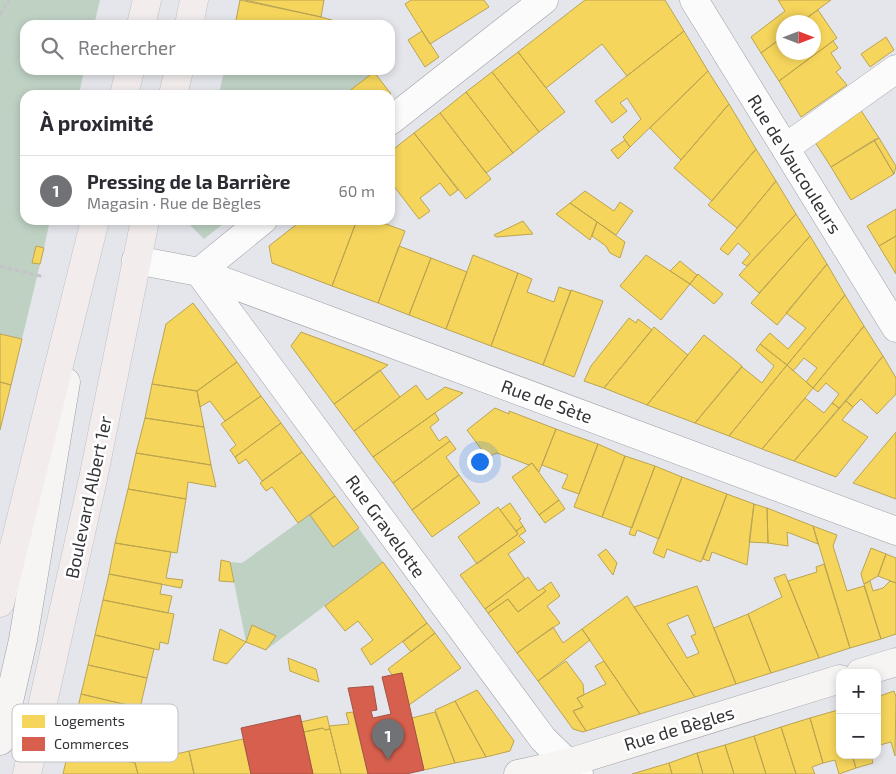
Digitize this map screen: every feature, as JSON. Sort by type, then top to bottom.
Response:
[{"type":"main road","points":[[142,20],[147,0]]},
{"type":"main road","points":[[190,20],[194,0]]},
{"type":"main road","points":[[125,90],[129,75]]},
{"type":"main road","points":[[174,90],[177,75]]},
{"type":"main road","points":[[0,603],[94,225]]},
{"type":"main road","name":"Boulevard Albert 1er","points":[[43,704],[93,479],[144,225]]},
{"type":"street","points":[[395,117],[544,0]]},
{"type":"street","name":"Rue de Vaucouleurs","points":[[694,0],[896,328]]},
{"type":"street","points":[[785,148],[896,69]]},
{"type":"street","points":[[199,272],[258,225]]},
{"type":"street","points":[[0,741],[23,640],[88,250]]},
{"type":"street","name":"Rue de Sète","points":[[136,260],[199,272],[896,531]]},
{"type":"street","name":"Rue Gravelotte","points":[[199,272],[543,739],[573,768]]},
{"type":"street","points":[[873,669],[896,662]]},
{"type":"street","name":"Rue de Bègles","points":[[518,774],[573,768],[836,680]]},
{"type":"path","points":[[0,15],[9,0]]},
{"type":"path","points":[[0,266],[44,277]]},
{"type":"green space","points":[[0,0],[100,0],[95,20],[20,20],[20,75],[83,75],[80,90],[20,90],[20,225],[49,225],[44,248],[36,247],[32,262],[40,264],[22,339],[0,334]]},
{"type":"green space","points":[[223,75],[376,75],[388,90],[220,90]]},
{"type":"green space","points":[[190,225],[222,225],[204,239]]},
{"type":"green space","points":[[335,496],[383,562],[266,650],[246,642],[230,562],[242,563]]},
{"type":"building: Logements","points":[[240,0],[332,20],[236,20]]},
{"type":"building: Logements","points":[[245,0],[324,0],[321,17]]},
{"type":"building: Logements","points":[[411,0],[484,0],[489,7],[430,44],[405,4]]},
{"type":"building: Logements","points":[[585,0],[665,0],[684,31],[627,76],[602,44],[546,88],[518,52]]},
{"type":"building: Logements","points":[[778,0],[831,0],[811,15],[780,15],[785,11]]},
{"type":"building: Logements","points":[[818,10],[837,38],[821,50],[821,15],[811,15]]},
{"type":"building: Logements","points":[[776,18],[776,42],[761,53],[751,37]]},
{"type":"building: Logements","points":[[422,31],[439,57],[425,67],[408,40]]},
{"type":"building: Logements","points":[[684,31],[708,71],[630,147],[623,137],[641,119],[627,98],[620,103],[627,111],[612,123],[595,101]]},
{"type":"building: Logements","points":[[886,37],[894,50],[870,67],[861,54]]},
{"type":"building: Logements","points":[[833,41],[838,48],[831,53],[841,68],[836,72],[847,85],[801,117],[779,81],[807,60],[821,60],[821,50]]},
{"type":"building: Logements","points":[[776,42],[776,60],[807,60],[779,81],[761,53]]},
{"type":"building: Logements","points":[[518,52],[565,112],[539,132],[492,72]]},
{"type":"building: Logements","points":[[708,71],[729,104],[681,160],[650,128]]},
{"type":"building: Logements","points":[[492,72],[539,132],[513,153],[466,92]]},
{"type":"building: Logements","points":[[370,75],[376,75],[388,90],[351,90]]},
{"type":"building: Logements","points":[[466,92],[513,153],[486,173],[440,113]]},
{"type":"building: Logements","points":[[729,104],[756,149],[712,201],[674,168]]},
{"type":"building: Logements","points":[[860,109],[879,138],[831,167],[815,142]]},
{"type":"building: Logements","points":[[440,113],[491,179],[466,199],[414,133]]},
{"type":"building: Logements","points":[[414,133],[458,190],[450,196],[440,183],[420,198],[430,211],[419,219],[395,188],[395,148]]},
{"type":"building: Logements","points":[[879,138],[896,166],[894,174],[874,140]]},
{"type":"building: Logements","points":[[625,140],[630,147],[618,159],[611,150]]},
{"type":"building: Logements","points":[[874,140],[894,174],[851,200],[831,167]]},
{"type":"building: Logements","points":[[756,149],[776,181],[737,228],[708,205]]},
{"type":"building: Logements","points":[[776,181],[796,214],[747,266],[742,263],[750,254],[738,243],[728,255],[720,249]]},
{"type":"building: Logements","points":[[585,191],[614,211],[620,202],[633,211],[616,235],[570,203]]},
{"type":"building: Logements","points":[[570,203],[597,222],[590,240],[556,214]]},
{"type":"building: Logements","points":[[896,209],[896,236],[879,246],[867,226]]},
{"type":"building: Logements","points":[[796,214],[810,236],[759,293],[739,275]]},
{"type":"building: Logements","points":[[523,221],[533,234],[496,237],[494,235]]},
{"type":"building: Logements","points":[[597,222],[625,242],[620,258],[610,253],[606,246],[592,236]]},
{"type":"building: Logements","points":[[296,225],[355,225],[332,286],[272,263],[269,246]]},
{"type":"building: Logements","points":[[355,225],[389,225],[405,231],[378,303],[332,286]]},
{"type":"building: Logements","points":[[810,236],[827,264],[777,325],[751,303]]},
{"type":"building: Logements","points":[[896,236],[896,274],[879,246]]},
{"type":"building: Logements","points":[[36,246],[44,248],[40,264],[32,263]]},
{"type":"building: Logements","points":[[399,246],[431,258],[409,315],[378,303]]},
{"type":"building: Logements","points":[[473,255],[518,273],[491,346],[446,329]]},
{"type":"building: Logements","points":[[646,255],[690,284],[661,320],[620,286]]},
{"type":"building: Logements","points":[[431,258],[467,272],[446,329],[409,315]]},
{"type":"building: Logements","points":[[680,261],[697,275],[690,284],[670,271]]},
{"type":"building: Logements","points":[[827,264],[845,295],[787,365],[760,344],[770,333],[788,349],[806,328],[786,313]]},
{"type":"building: Logements","points":[[518,273],[532,279],[527,292],[554,302],[559,287],[571,291],[543,365],[491,346]]},
{"type":"building: Logements","points":[[698,274],[723,294],[714,304],[690,284]]},
{"type":"building: Logements","points":[[571,290],[603,301],[574,377],[543,365]]},
{"type":"building: Logements","points":[[845,295],[864,326],[813,388],[806,382],[817,368],[804,358],[793,371],[787,365]]},
{"type":"building: Logements","points":[[193,303],[237,362],[197,391],[152,384],[166,324]]},
{"type":"building: Logements","points":[[629,318],[636,323],[638,319],[652,330],[604,388],[584,381],[591,366]]},
{"type":"building: Logements","points":[[864,326],[883,356],[839,408],[832,403],[839,394],[826,383],[818,392],[813,388]]},
{"type":"building: Logements","points":[[654,327],[688,355],[647,405],[604,388]]},
{"type":"building: Logements","points":[[301,332],[388,365],[334,404],[291,346]]},
{"type":"building: Logements","points":[[0,334],[22,339],[11,385],[0,382]]},
{"type":"building: Logements","points":[[704,335],[742,366],[695,423],[647,405]]},
{"type":"building: Logements","points":[[760,344],[787,365],[729,436],[695,423],[742,367],[762,383],[774,366],[756,350]]},
{"type":"building: Logements","points":[[883,356],[896,378],[896,394],[877,414],[861,399],[853,407],[846,401]]},
{"type":"building: Logements","points":[[237,362],[261,396],[225,421],[210,401],[200,407],[197,391]]},
{"type":"building: Logements","points":[[787,365],[813,388],[805,398],[762,449],[729,436]]},
{"type":"building: Logements","points":[[380,370],[400,397],[354,431],[334,404]]},
{"type":"building: Logements","points":[[0,382],[11,385],[0,430]]},
{"type":"building: Logements","points":[[152,384],[197,391],[204,427],[145,418]]},
{"type":"building: Logements","points":[[416,385],[427,400],[445,387],[463,393],[373,457],[354,431]]},
{"type":"building: Logements","points":[[261,396],[281,423],[235,457],[230,450],[236,445],[221,424]]},
{"type":"building: Logements","points":[[805,398],[824,413],[832,403],[839,408],[794,461],[762,449]]},
{"type":"building: Logements","points":[[846,401],[853,407],[842,420],[868,437],[836,477],[794,461]]},
{"type":"building: Logements","points":[[495,408],[509,414],[509,411],[556,429],[539,472],[532,463],[529,465],[497,453],[487,457],[467,430]]},
{"type":"building: Logements","points":[[435,413],[439,420],[430,427],[439,441],[446,436],[450,441],[393,483],[373,457]]},
{"type":"building: Logements","points":[[145,418],[204,427],[211,465],[136,453]]},
{"type":"building: Logements","points":[[281,423],[302,452],[262,481],[246,459],[239,464],[235,457]]},
{"type":"building: Logements","points":[[556,429],[598,444],[579,494],[562,488],[568,475],[542,465]]},
{"type":"building: Logements","points":[[896,432],[896,499],[853,483]]},
{"type":"building: Logements","points":[[450,441],[456,449],[446,457],[459,475],[412,510],[393,483]]},
{"type":"building: Logements","points":[[598,444],[625,456],[602,517],[574,507]]},
{"type":"building: Logements","points":[[302,452],[335,496],[298,523],[272,487],[266,491],[260,483]]},
{"type":"building: Logements","points":[[136,453],[211,465],[216,487],[188,482],[186,499],[128,489]]},
{"type":"building: Logements","points":[[625,456],[655,466],[632,528],[602,517]]},
{"type":"building: Logements","points":[[532,463],[559,500],[539,515],[512,477]]},
{"type":"building: Logements","points":[[655,466],[682,477],[659,539],[637,530],[635,536],[629,534]]},
{"type":"building: Logements","points":[[459,475],[480,503],[432,537],[412,510]]},
{"type":"building: Logements","points":[[682,477],[727,494],[701,562],[667,549],[664,558],[653,553]]},
{"type":"building: Logements","points":[[128,489],[186,499],[177,553],[115,543]]},
{"type":"building: Logements","points":[[727,494],[754,504],[747,565],[712,552],[709,561],[703,559]]},
{"type":"building: Logements","points":[[335,496],[359,528],[333,547],[310,515]]},
{"type":"building: Logements","points":[[559,500],[565,509],[545,523],[539,515]]},
{"type":"building: Logements","points":[[510,503],[521,519],[519,520],[523,526],[516,531],[500,510]]},
{"type":"building: Logements","points":[[754,504],[767,508],[768,543],[749,542]]},
{"type":"building: Logements","points":[[498,507],[518,534],[477,564],[458,537]]},
{"type":"building: Logements","points":[[767,508],[813,526],[818,544],[787,532],[788,546],[768,543]]},
{"type":"building: Logements","points":[[523,526],[526,531],[519,536],[525,542],[508,554],[525,579],[485,609],[460,575],[518,534],[516,531]]},
{"type":"building: Logements","points":[[813,526],[837,535],[833,546],[847,591],[864,586],[881,639],[850,648]]},
{"type":"building: Logements","points":[[115,543],[171,552],[166,578],[183,580],[181,588],[109,574]]},
{"type":"building: Logements","points":[[871,548],[886,554],[878,576],[864,584],[861,574]]},
{"type":"building: Logements","points":[[606,549],[617,563],[613,575],[598,555]]},
{"type":"building: Logements","points":[[886,554],[896,558],[896,583],[878,576]]},
{"type":"building: Logements","points":[[221,560],[230,562],[234,582],[219,581]]},
{"type":"building: Logements","points":[[383,562],[427,623],[371,665],[361,649],[373,640],[358,621],[345,631],[325,606]]},
{"type":"building: Logements","points":[[824,564],[850,648],[819,658],[788,581],[817,572],[816,567]]},
{"type":"building: Logements","points":[[109,574],[162,584],[160,594],[172,596],[168,613],[103,600]]},
{"type":"building: Logements","points":[[785,574],[819,658],[771,673],[748,614],[782,597],[774,578]]},
{"type":"building: Logements","points":[[528,577],[538,591],[543,588],[546,591],[518,612],[508,599],[488,613],[485,609]]},
{"type":"building: Logements","points":[[870,581],[873,591],[883,588],[890,581],[896,583],[896,634],[881,639],[864,584]]},
{"type":"building: Logements","points":[[551,582],[560,596],[547,606],[560,623],[517,653],[488,613],[508,599],[518,612],[546,591],[543,588]]},
{"type":"building: Logements","points":[[697,586],[736,684],[695,697],[634,607]],"holes":[[[688,615],[696,634],[691,636],[699,653],[687,658],[667,624]]]},
{"type":"building: Logements","points":[[627,596],[695,697],[640,714],[582,629]]},
{"type":"building: Logements","points":[[103,600],[174,614],[168,644],[160,642],[159,650],[95,635]]},
{"type":"building: Logements","points":[[748,614],[771,673],[736,684],[714,628]]},
{"type":"building: Logements","points":[[427,623],[435,633],[411,652],[403,642]]},
{"type":"building: Logements","points":[[252,625],[276,636],[266,650],[246,642]]},
{"type":"building: Logements","points":[[553,627],[563,643],[582,629],[590,640],[538,681],[517,653]]},
{"type":"building: Logements","points":[[220,629],[246,642],[227,664],[213,660]]},
{"type":"building: Logements","points":[[435,633],[461,668],[409,705],[402,673],[392,675],[388,669]]},
{"type":"building: Logements","points":[[95,635],[154,649],[147,678],[88,665]]},
{"type":"building: Logements","points":[[288,658],[316,669],[319,682],[290,671]]},
{"type":"building: Logements","points":[[566,661],[583,684],[584,695],[577,698],[583,707],[573,711],[586,731],[583,732],[573,729],[538,681]]},
{"type":"building: Logements","points":[[604,661],[640,714],[586,731],[573,711],[583,707],[577,698],[606,684],[595,666]]},
{"type":"building: Logements","points":[[88,665],[147,678],[141,704],[123,704],[81,694]]},
{"type":"building: Logements","points":[[477,690],[514,741],[510,751],[486,757],[455,701]]},
{"type":"building: Logements","points":[[894,691],[896,697],[895,756],[891,742],[881,745],[881,696]]},
{"type":"building: Logements","points":[[81,694],[124,704],[79,704]]},
{"type":"building: Logements","points":[[455,701],[486,757],[455,763],[435,710]]},
{"type":"building: Logements","points":[[836,711],[836,759],[853,759],[856,768],[839,774],[835,760],[823,763],[810,718]]},
{"type":"building: Logements","points":[[353,712],[368,774],[341,774],[329,726],[349,724],[346,713]]},
{"type":"building: Logements","points":[[435,712],[455,763],[424,770],[412,718]]},
{"type":"building: Logements","points":[[327,716],[330,729],[325,730],[323,728],[304,732],[301,722]]},
{"type":"building: Logements","points":[[810,718],[823,763],[812,767],[815,774],[796,774],[781,727]]},
{"type":"building: Logements","points":[[781,727],[796,774],[766,774],[754,736]]},
{"type":"building: Logements","points":[[323,728],[325,730],[330,729],[341,774],[313,774],[304,732]]},
{"type":"building: Logements","points":[[754,736],[766,774],[734,774],[725,745]]},
{"type":"building: Logements","points":[[243,739],[251,774],[194,774],[189,751]]},
{"type":"building: Logements","points":[[725,745],[734,774],[703,774],[697,753]]},
{"type":"building: Logements","points":[[189,751],[194,774],[138,774],[135,763],[178,762],[178,754]]},
{"type":"building: Logements","points":[[697,753],[703,774],[672,774],[669,763]]},
{"type":"building: Logements","points":[[853,759],[872,759],[873,763],[856,768]]},
{"type":"building: Logements","points":[[66,762],[131,762],[135,763],[138,774],[63,774]]},
{"type":"building: Logements","points":[[669,763],[672,774],[632,774]]},
{"type":"building: Commerces","points":[[402,673],[424,770],[406,774],[368,774],[348,688],[373,686],[377,710],[371,711],[373,718],[391,714],[382,677]]},
{"type":"building: Commerces","points":[[300,715],[313,774],[251,774],[241,728]]},
{"type":"place","name":"Pressing de la Barrière","points":[[388,760]]}]
